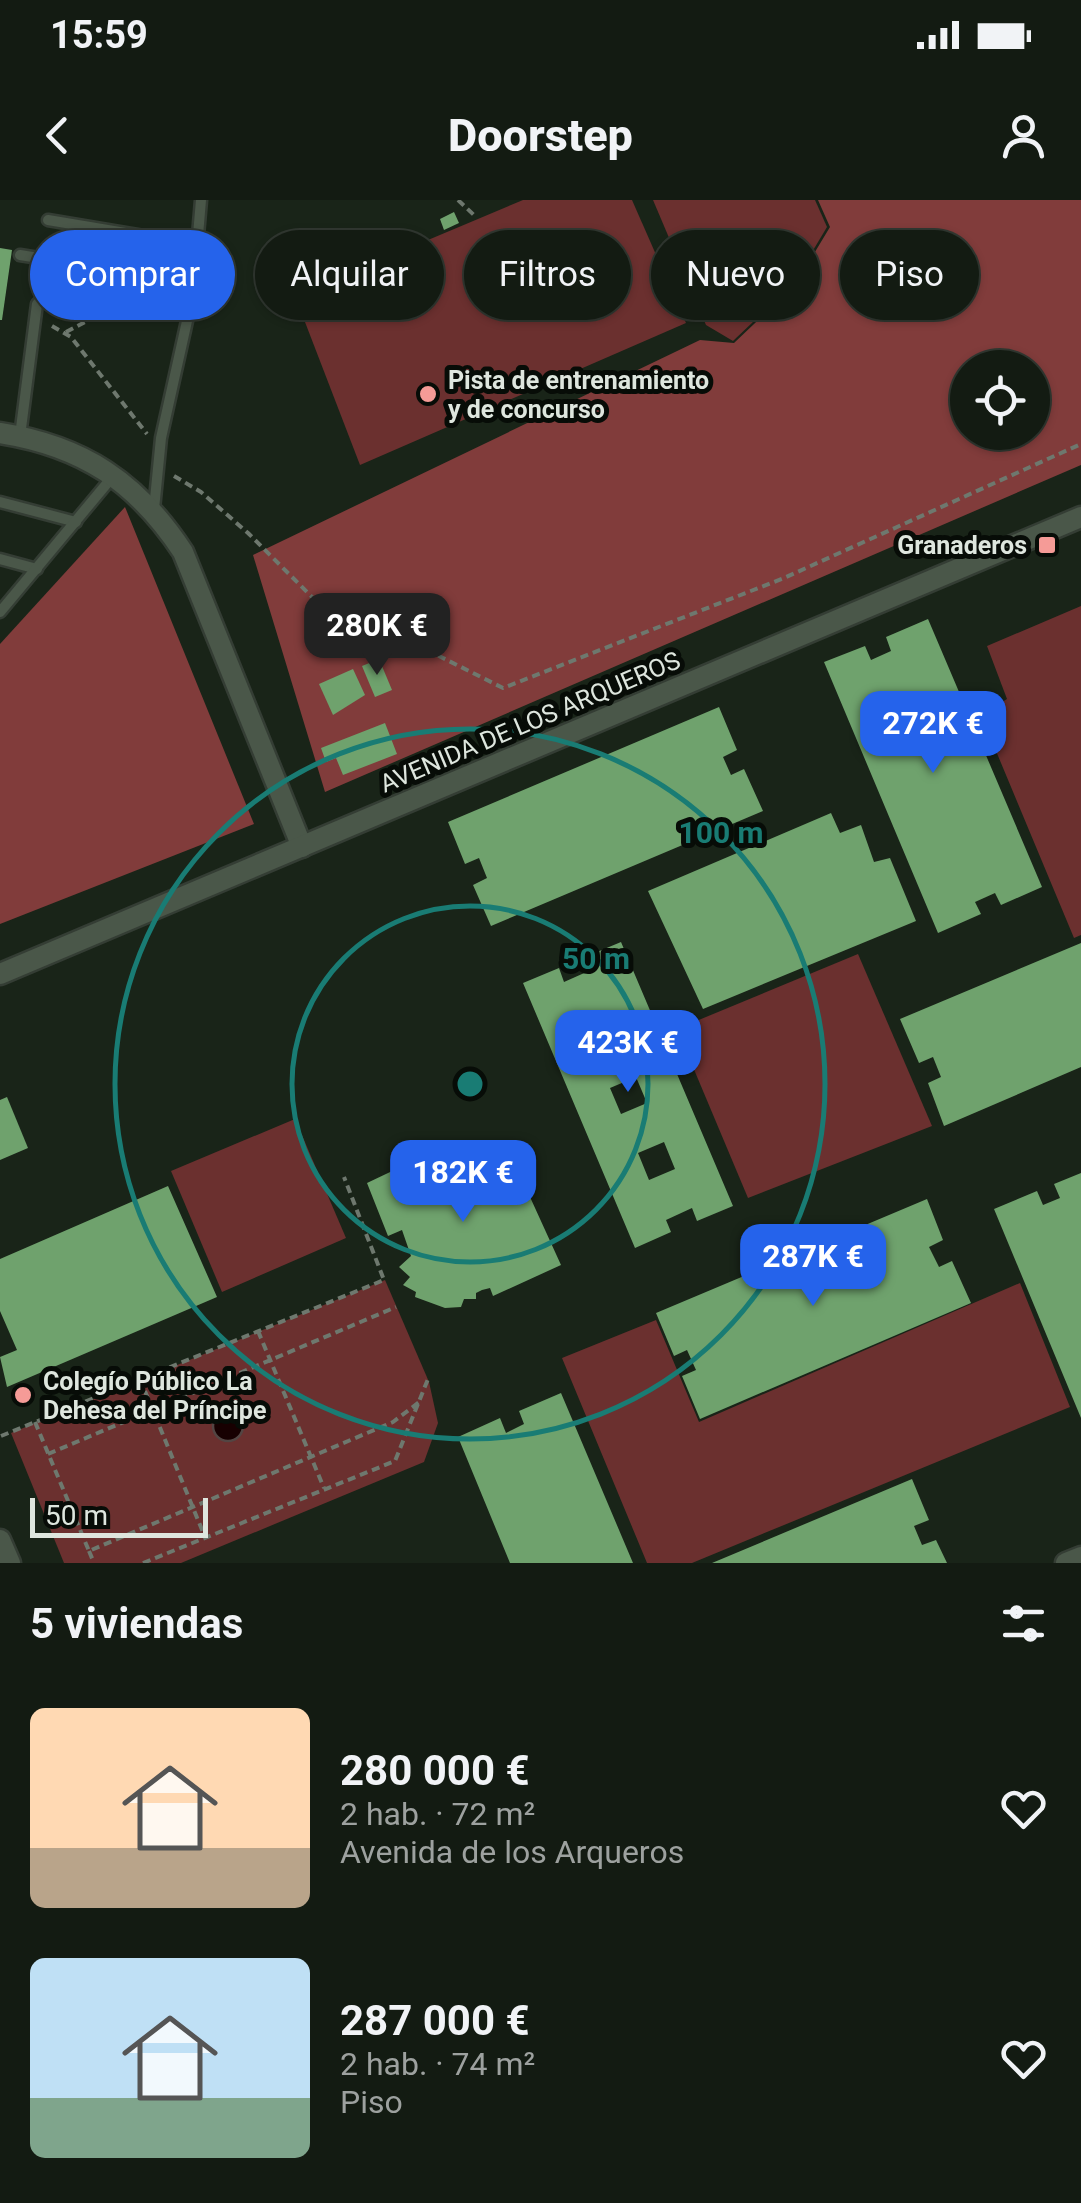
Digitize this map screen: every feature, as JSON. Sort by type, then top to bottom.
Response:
[{"type":"street","points":[[10,435],[40,440],[114,476],[154,508],[182,552],[302,846]]},
{"type":"street","name":"AVENIDA DE LOS ARQUEROS","points":[[0,974],[1081,517]]},
{"type":"street","points":[[0,1540],[10,1563]]},
{"type":"street","points":[[1066,1563],[1081,1557]]},
{"type":"lane","points":[[198,230],[201,200]]},
{"type":"lane","points":[[48,220],[108,230]]},
{"type":"lane","points":[[20,255],[30,256]]},
{"type":"lane","points":[[154,508],[161,438],[186,320]]},
{"type":"lane","points":[[10,435],[35,322]]},
{"type":"lane","points":[[0,612],[114,476]]},
{"type":"lane","points":[[0,502],[76,522]]},
{"type":"lane","points":[[0,559],[36,569]]},
{"type":"path","points":[[458,200],[475,216]]},
{"type":"path","points":[[66,332],[89,320]]},
{"type":"path","points":[[35,322],[66,332],[143,432],[161,438]]},
{"type":"path","points":[[158,467],[213,502],[322,607],[355,614],[503,688],[784,578],[1081,444]]},
{"type":"path","points":[[1,1436],[384,1280],[344,1177]]},
{"type":"path","points":[[48,1454],[396,1307]]},
{"type":"path","points":[[258,1331],[325,1489]]},
{"type":"path","points":[[140,1380],[206,1538]]},
{"type":"path","points":[[143,1563],[395,1461],[428,1380]]},
{"type":"path","points":[[89,1551],[393,1422],[422,1400]]},
{"type":"path","points":[[35,1422],[94,1563]]},
{"type":"shaded area","points":[[523,200],[632,200],[651,243],[651,320],[686,323],[360,465],[304,320],[444,320],[444,233]]},
{"type":"shaded area","points":[[653,200],[815,200],[827,227],[820,239],[820,230],[666,230]]},
{"type":"shaded area","points":[[818,200],[1081,200],[1081,465],[325,792],[253,555],[700,340],[734,343],[758,320],[820,320],[820,244],[830,227]]},
{"type":"shaded area","points":[[704,320],[755,320],[733,341]]},
{"type":"shaded area","points":[[125,507],[254,824],[0,924],[0,644]]},
{"type":"shaded area","points":[[1081,606],[1081,935],[1074,938],[981,715],[1007,699],[987,646]]},
{"type":"shaded area","points":[[858,954],[932,1126],[748,1198],[677,1029]]},
{"type":"shaded area","points":[[295,1119],[346,1238],[222,1292],[171,1171]]},
{"type":"shaded area","points":[[385,1280],[429,1382],[438,1423],[424,1462],[181,1563],[64,1563],[11,1433]]},
{"type":"shaded area","points":[[1020,1283],[1070,1407],[692,1563],[647,1563],[562,1358],[656,1320],[699,1422]]},
{"type":"shaded area","points":[[228,1411],[238,1416],[243,1426],[238,1436],[228,1441],[218,1436],[213,1426],[218,1416]]},
{"type":"building","points":[[454,212],[459,223],[444,230],[440,219]]},
{"type":"building","points":[[0,248],[12,250],[2,320],[0,320]]},
{"type":"building","points":[[928,619],[1042,887],[1001,905],[995,893],[975,902],[981,914],[938,933],[824,662],[865,646],[871,660],[891,651],[886,637]]},
{"type":"building","points":[[379,659],[392,690],[375,697],[362,666]]},
{"type":"building","points":[[353,669],[365,695],[333,715],[319,684]]},
{"type":"building","points":[[719,707],[737,750],[723,757],[731,775],[744,769],[763,811],[491,926],[473,885],[487,878],[479,858],[465,864],[448,822]]},
{"type":"building","points":[[385,723],[397,754],[343,775],[336,758],[326,762],[321,748]]},
{"type":"building","points":[[831,813],[840,833],[861,825],[874,862],[890,858],[916,921],[703,1009],[648,891]]},
{"type":"building","points":[[621,942],[733,1206],[697,1221],[692,1208],[666,1220],[671,1232],[635,1248],[523,983],[559,968],[564,982],[591,970],[585,957]],"holes":[[[607,1010],[619,1037],[593,1048],[582,1021]],[[636,1077],[647,1103],[621,1114],[610,1088]],[[664,1142],[675,1169],[649,1180],[638,1153]]]},
{"type":"building","points":[[1081,943],[1081,1067],[944,1126],[928,1083],[941,1077],[933,1057],[919,1063],[900,1019]]},
{"type":"building","points":[[7,1097],[28,1148],[0,1160],[0,1100]]},
{"type":"building","points":[[478,1141],[500,1147],[507,1154],[512,1176],[502,1181],[508,1194],[525,1186],[561,1265],[493,1296],[490,1288],[482,1290],[476,1293],[476,1299],[464,1299],[461,1307],[445,1308],[415,1297],[416,1292],[403,1285],[410,1277],[399,1267],[411,1256],[402,1230],[388,1236],[367,1183],[447,1145],[455,1163]]},
{"type":"building","points":[[1081,1173],[1081,1418],[994,1209],[1037,1191],[1043,1205],[1060,1198],[1054,1184]]},
{"type":"building","points":[[168,1186],[217,1297],[7,1387],[0,1357],[17,1350],[0,1311],[0,1259]]},
{"type":"building","points":[[927,1199],[943,1240],[929,1247],[939,1267],[952,1261],[971,1303],[700,1419],[682,1376],[696,1370],[687,1350],[674,1356],[656,1313]]},
{"type":"building","points":[[561,1393],[633,1563],[510,1563],[458,1437],[500,1418],[506,1433],[524,1424],[519,1411]]},
{"type":"building","points":[[912,1479],[929,1520],[914,1526],[922,1545],[936,1540],[947,1563],[712,1563]]},
{"type":"place","name":"Pista de entrenamiento y de concurso","points":[[428,394]]},
{"type":"place","name":"Granaderos","points":[[1047,545]]},
{"type":"place","name":"Colegío Público La Dehesa del Príncipe","points":[[23,1395]]}]
